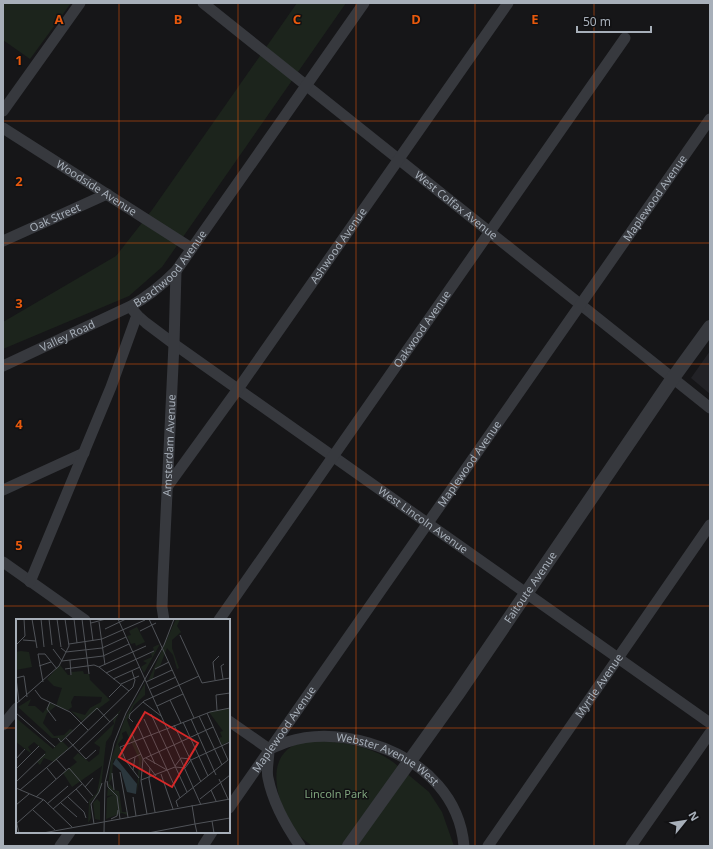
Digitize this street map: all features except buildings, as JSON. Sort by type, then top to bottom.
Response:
[{"type":"street","points":[[3,110],[80,3]]},
{"type":"street","name":"West Colfax Avenue","points":[[203,3],[710,408]]},
{"type":"street","name":"Beachwood Avenue","points":[[30,582],[111,387],[134,311],[176,271],[364,3]]},
{"type":"street","name":"Ashwood Avenue","points":[[167,486],[238,389],[508,3]]},
{"type":"street","name":"Oakwood Avenue","points":[[220,619],[625,38]]},
{"type":"street","name":"Maplewood Avenue","points":[[230,807],[710,119]]},
{"type":"street","name":"Woodside Avenue","points":[[3,128],[191,248]]},
{"type":"street","name":"Oak Street","points":[[3,241],[107,194]]},
{"type":"street","name":"Amsterdam Avenue","points":[[164,619],[162,608],[162,585],[174,344],[176,271]]},
{"type":"street","name":"West Lincoln Avenue","points":[[134,311],[174,344],[710,723]]},
{"type":"street","name":"Valley Road","points":[[3,366],[134,311]]},
{"type":"street","name":"Faitoute Avenue","points":[[350,846],[457,695],[673,378],[710,327]]},
{"type":"street","points":[[3,490],[84,453]]},
{"type":"street","name":"Myrtle Avenue","points":[[488,846],[710,525]]},
{"type":"street","points":[[3,562],[84,619]]},
{"type":"street","points":[[3,725],[16,709]]},
{"type":"street","points":[[230,722],[269,749],[268,777],[272,793],[281,815],[300,846]]},
{"type":"street","points":[[631,846],[710,733]]},
{"type":"street","name":"Webster Avenue West","points":[[269,749],[287,742],[303,739],[335,737],[367,742],[382,747],[410,761],[431,777],[446,794],[457,815],[464,846]]},
{"type":"street","points":[[60,846],[69,833]]},
{"type":"street","points":[[202,846],[211,833]]},
{"type":"shaded area","points":[[710,351],[710,394],[691,378]]},
{"type":"green space","points":[[3,3],[71,3],[30,59],[3,40]]},
{"type":"green space","points":[[297,3],[346,3],[162,267],[129,296],[3,349],[3,322],[116,256],[152,210]]},
{"type":"green space","name":"Lincoln Park","points":[[313,740],[344,743],[365,748],[384,756],[393,762],[429,792],[442,812],[454,846],[312,846],[299,836],[287,816],[278,793],[277,771],[279,760],[288,749],[294,745]]}]
